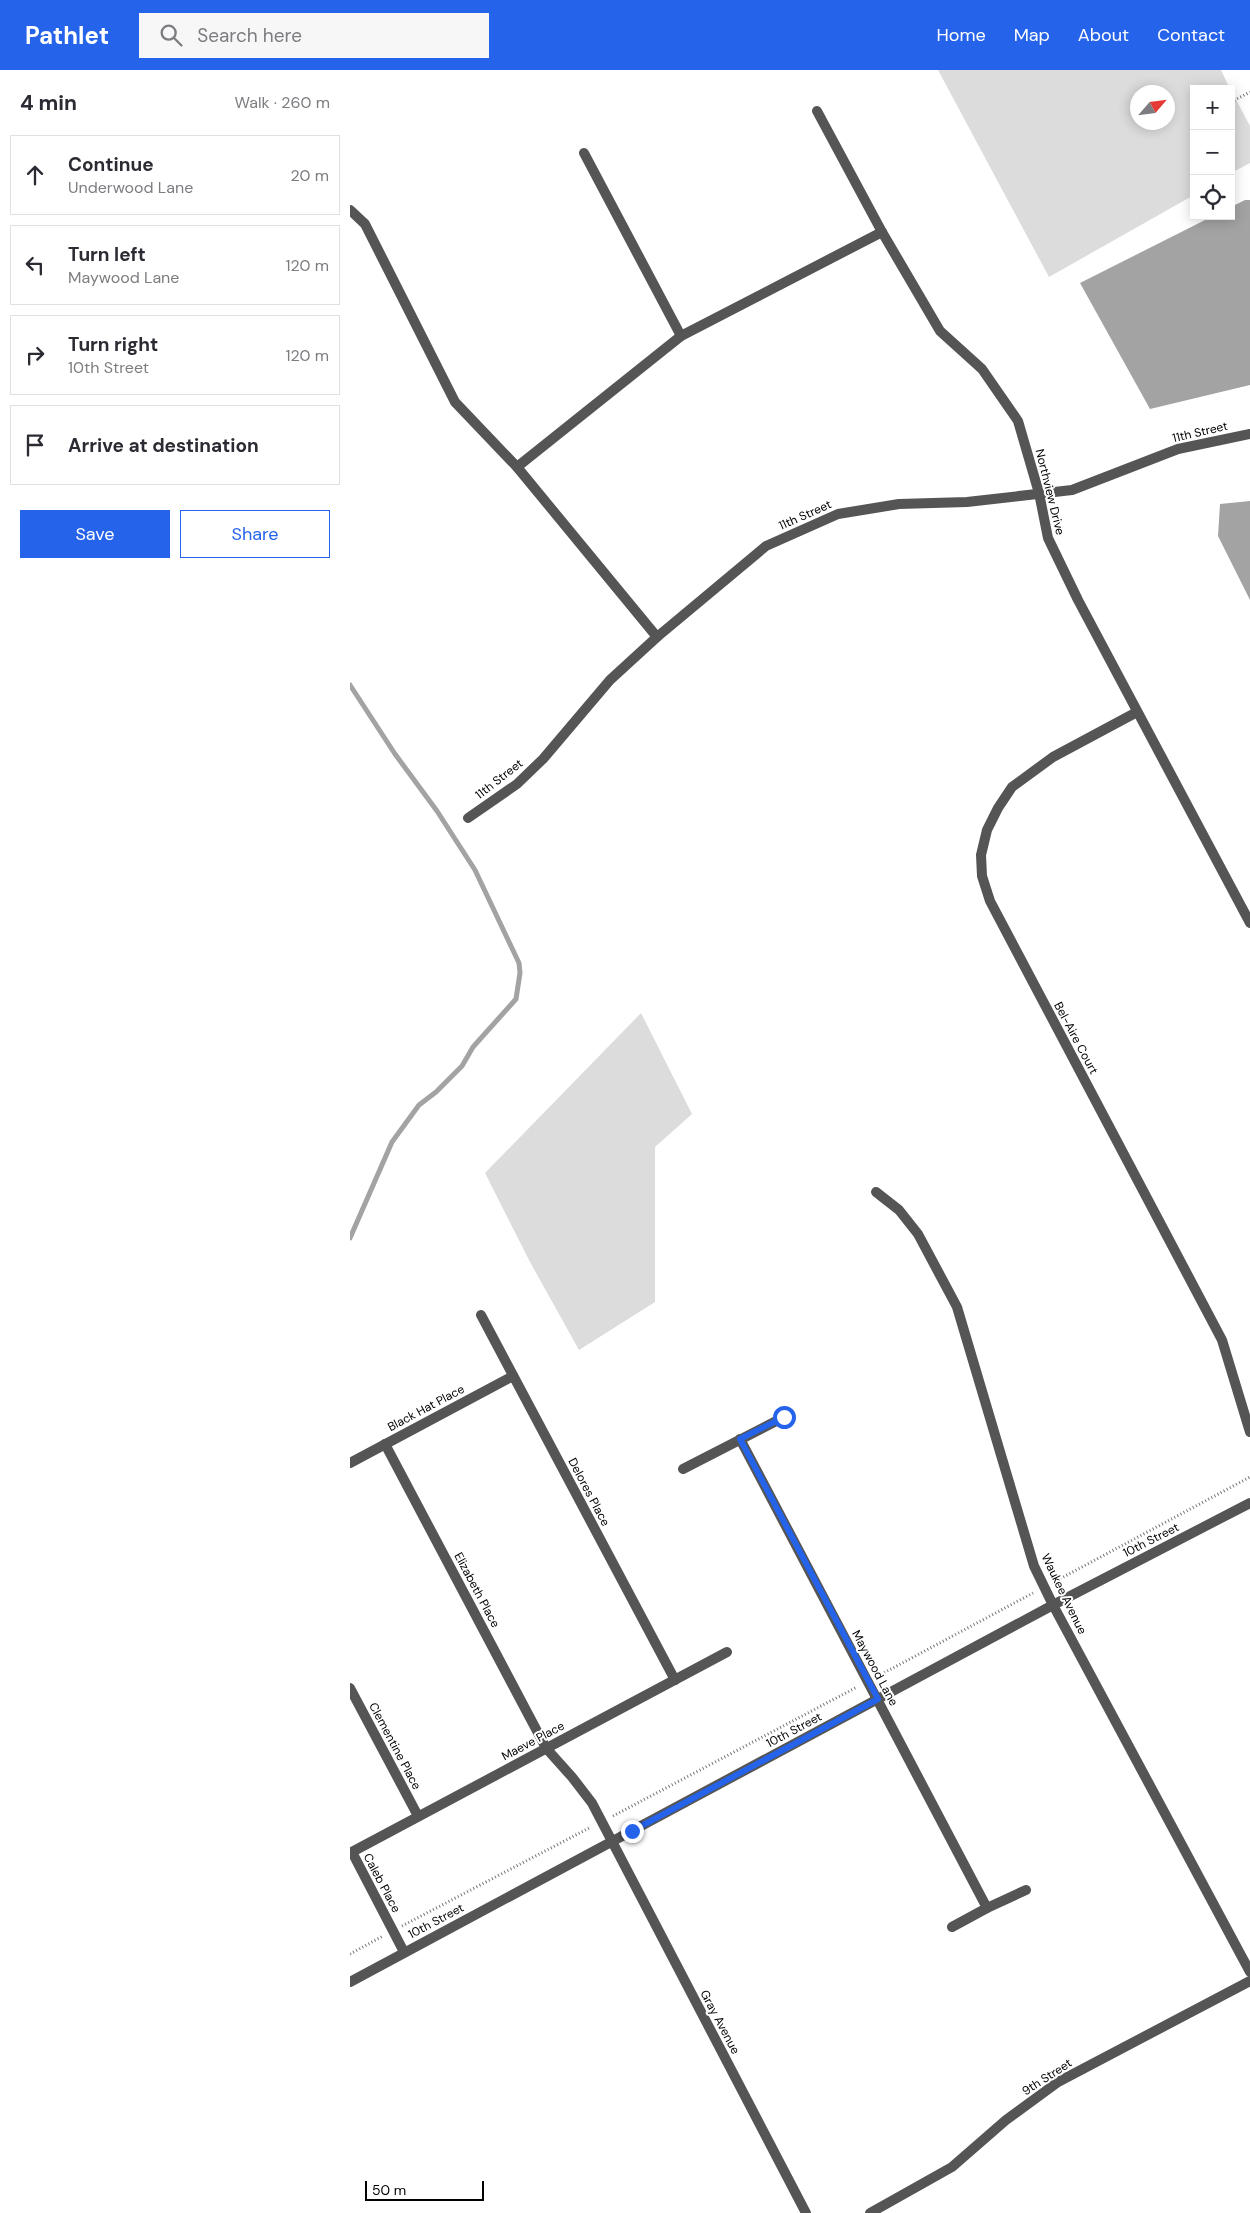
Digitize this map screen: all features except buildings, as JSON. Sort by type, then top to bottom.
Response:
[{"type":"street","name":"Northview Drive","points":[[817,111],[882,232],[940,331],[982,369],[1018,421],[1039,493],[1048,538],[1137,712],[1250,923]]},
{"type":"street","points":[[584,153],[681,336]]},
{"type":"street","points":[[350,210],[365,224],[455,402],[517,467],[657,637]]},
{"type":"street","points":[[517,467],[681,336],[882,232]]},
{"type":"street","name":"11th Street","points":[[468,818],[517,784],[543,759],[610,680],[657,637],[766,546],[838,514],[899,504],[967,502],[1072,490],[1178,449],[1250,434]]},
{"type":"street","name":"Bel-Aire Court","points":[[1137,712],[1053,757],[1012,787],[998,808],[987,830],[981,855],[982,876],[990,901],[1222,1340],[1250,1432]]},
{"type":"street","name":"Waukee Avenue","points":[[876,1192],[899,1210],[918,1234],[957,1306],[1034,1566],[1053,1605],[1250,1972]]},
{"type":"street","name":"Delores Place","points":[[481,1315],[675,1680]]},
{"type":"street","name":"Black Hat Place","points":[[350,1463],[513,1376]]},
{"type":"street","points":[[683,1469],[784,1417]]},
{"type":"street","name":"Maywood Lane","points":[[740,1439],[987,1908]]},
{"type":"street","name":"Elizabeth Place","points":[[385,1444],[546,1748],[592,1803],[601,1822]]},
{"type":"street","name":"10th Street","points":[[350,1982],[1053,1605],[1250,1503]]},
{"type":"street","name":"Maeve Place","points":[[351,1853],[726,1652]]},
{"type":"street","name":"Clementine Place","points":[[350,1688],[418,1816]]},
{"type":"street","name":"Gray Avenue","points":[[601,1822],[806,2213]]},
{"type":"street","name":"Caleb Place","points":[[351,1853],[404,1952]]},
{"type":"street","points":[[952,1928],[987,1908],[1026,1890]]},
{"type":"street","name":"9th Street","points":[[870,2213],[952,2167],[1006,2120],[1058,2082],[1250,1981]]},
{"type":"path","points":[[1235,100],[1250,92]]},
{"type":"path","points":[[350,1954],[1250,1477]]},
{"type":"shaded area","points":[[938,70],[1221,70],[1228,85],[1190,85],[1190,197],[1049,277]]},
{"type":"shaded area","points":[[1235,98],[1250,126],[1250,163],[1235,171]]},
{"type":"shaded area","points":[[1245,200],[1250,200],[1250,385],[1150,409],[1080,283],[1205,220],[1235,220],[1235,205]]},
{"type":"shaded area","points":[[1250,501],[1250,600],[1218,536],[1220,504]]},
{"type":"shaded area","points":[[641,1013],[692,1114],[655,1147],[655,1302],[579,1350],[530,1262],[485,1173]]},
{"type":"waterway","points":[[350,685],[395,754],[437,811],[475,870],[519,963],[520,973],[516,999],[473,1047],[462,1066],[436,1092],[419,1105],[392,1142],[350,1238]]},
{"type":"route","points":[[632,1831],[878,1699],[740,1439],[784,1417]]}]
